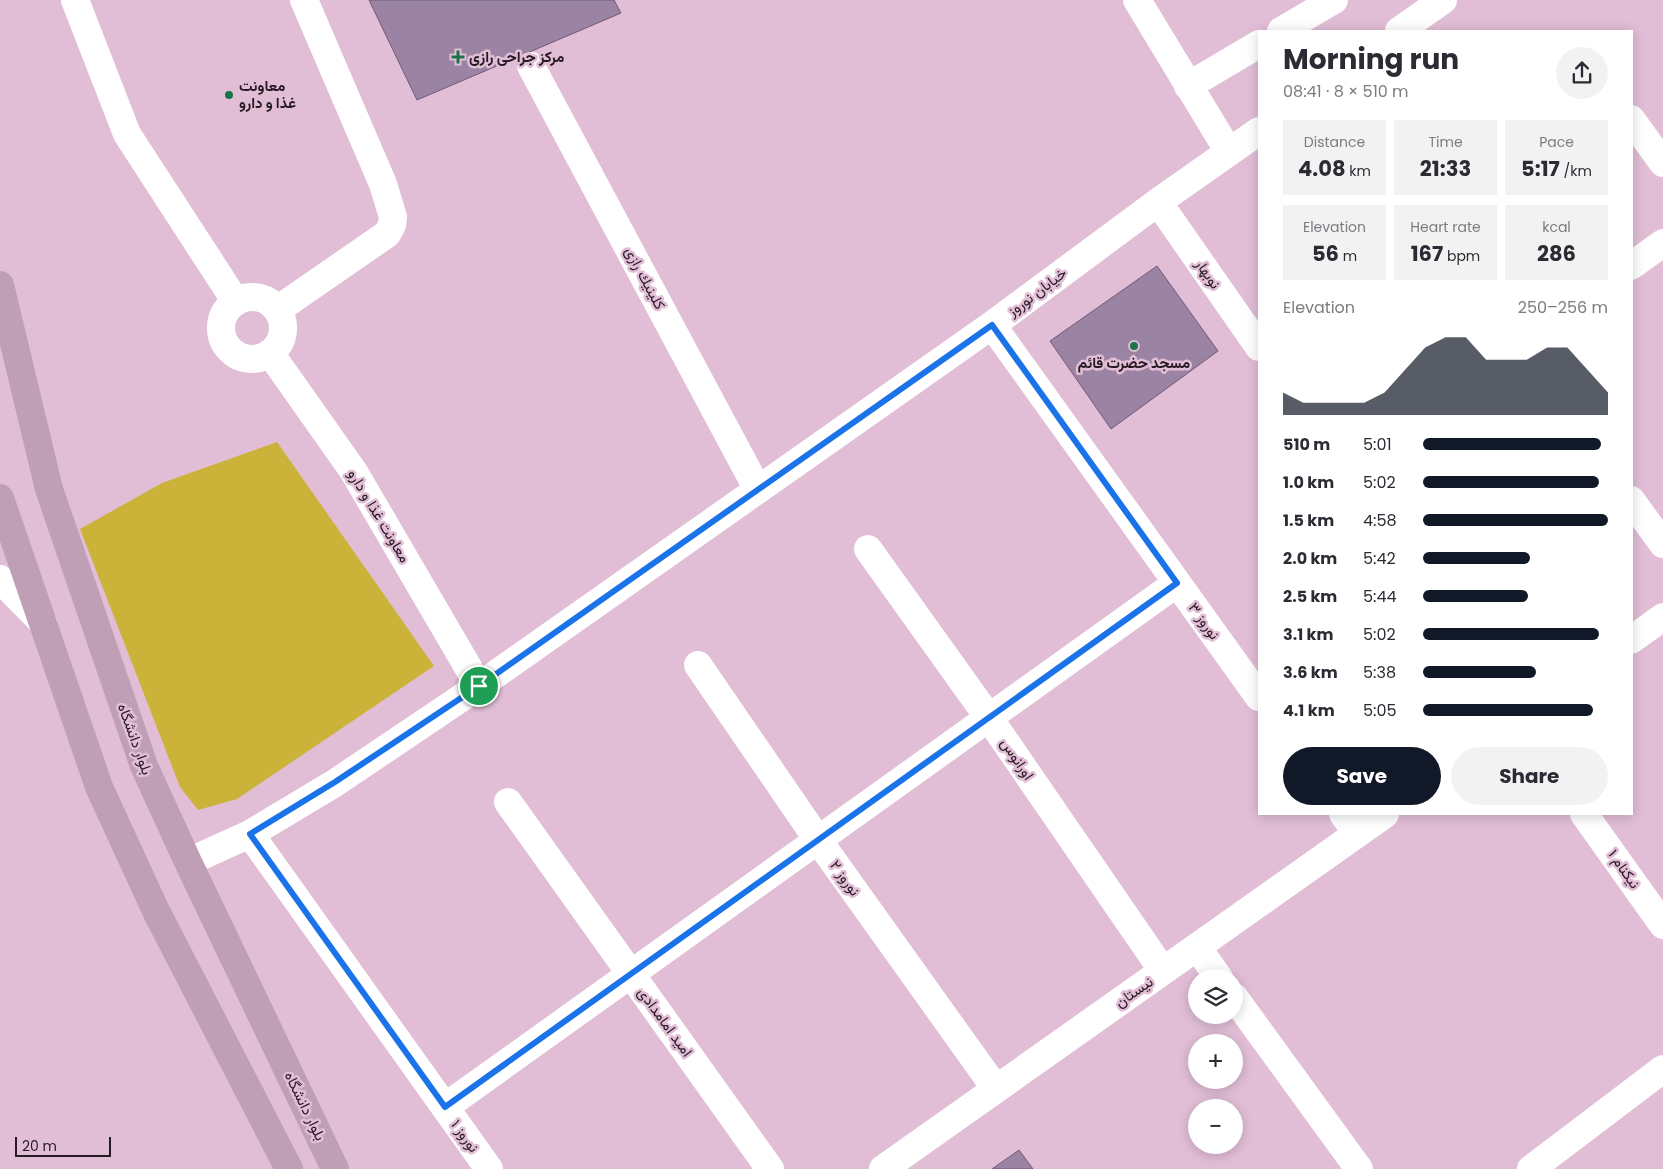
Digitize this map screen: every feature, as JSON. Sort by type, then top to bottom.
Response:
[{"type":"main road","name":"بلوار دانشگاه","points":[[0,285],[49,489],[144,766],[335,1169]]},
{"type":"main road","points":[[0,498],[99,787],[156,911],[289,1169]]},
{"type":"street","points":[[75,0],[127,134],[236,302]]},
{"type":"street","points":[[277,310],[387,234],[392,225],[393,217],[383,184],[304,0]]},
{"type":"street","points":[[1137,0],[1229,152]]},
{"type":"street","points":[[1283,30],[1334,0]]},
{"type":"street","points":[[1399,30],[1443,0]]},
{"type":"street","points":[[1188,86],[1258,45]]},
{"type":"street","name":"كلينيك رازی","points":[[531,66],[758,490]]},
{"type":"street","points":[[1633,122],[1663,163]]},
{"type":"street","name":"خیابان نوروز","points":[[188,862],[250,834],[335,782],[479,686],[992,325],[1258,131]]},
{"type":"street","name":"نوبهار","points":[[1158,202],[1258,346]]},
{"type":"street","points":[[1633,265],[1663,243]]},
{"type":"street","points":[[256,297],[265,300],[277,310],[280,313],[283,332],[280,342],[270,353],[257,359],[246,358],[237,355],[223,339],[223,318],[228,309],[236,302],[256,297]]},
{"type":"street","name":"نوروز ۳","points":[[992,325],[1258,696]]},
{"type":"street","name":"معاونت غذا و دارو","points":[[270,353],[354,472],[479,686]]},
{"type":"street","points":[[1633,503],[1663,544]]},
{"type":"street","name":"اورانوس","points":[[868,549],[989,718],[1163,971]]},
{"type":"street","points":[[0,579],[43,623]]},
{"type":"street","points":[[445,1107],[1177,583]]},
{"type":"street","points":[[1633,639],[1663,617]]},
{"type":"street","name":"نوروز ۲","points":[[698,665],[818,840],[996,1089]]},
{"type":"street","name":"امید امامدادی","points":[[508,802],[770,1169]]},
{"type":"street","name":"نیستان","points":[[883,1169],[1197,947],[1350,824],[1382,815]]},
{"type":"street","name":"نیکنام ۱","points":[[1585,815],[1663,925]]},
{"type":"street","name":"نوروز ۱","points":[[250,834],[489,1169]]},
{"type":"street","points":[[1197,947],[1213,969]]},
{"type":"street","points":[[1243,1009],[1359,1169]]},
{"type":"street","points":[[1531,1169],[1663,1069]]},
{"type":"shaded area","points":[[277,442],[434,666],[237,799],[198,810],[180,787],[80,529],[162,483]]},
{"type":"building","name":"مرکز جراحی رازی","points":[[369,0],[614,0],[621,13],[417,100]]},
{"type":"building","name":"مسجد حضرت قائم","points":[[1157,266],[1218,351],[1111,429],[1050,341]]},
{"type":"building","points":[[1019,1150],[1033,1169],[992,1169]]},
{"type":"place","name":"مرکز جراحی رازی","points":[[458,57]]},
{"type":"place","name":"معاونت غذا و دارو","points":[[229,95]]},
{"type":"place","name":"مسجد حضرت قائم","points":[[1134,346]]},
{"type":"route","points":[[992,325],[1177,583],[445,1107],[250,834],[335,782],[479,686],[992,325]]}]
